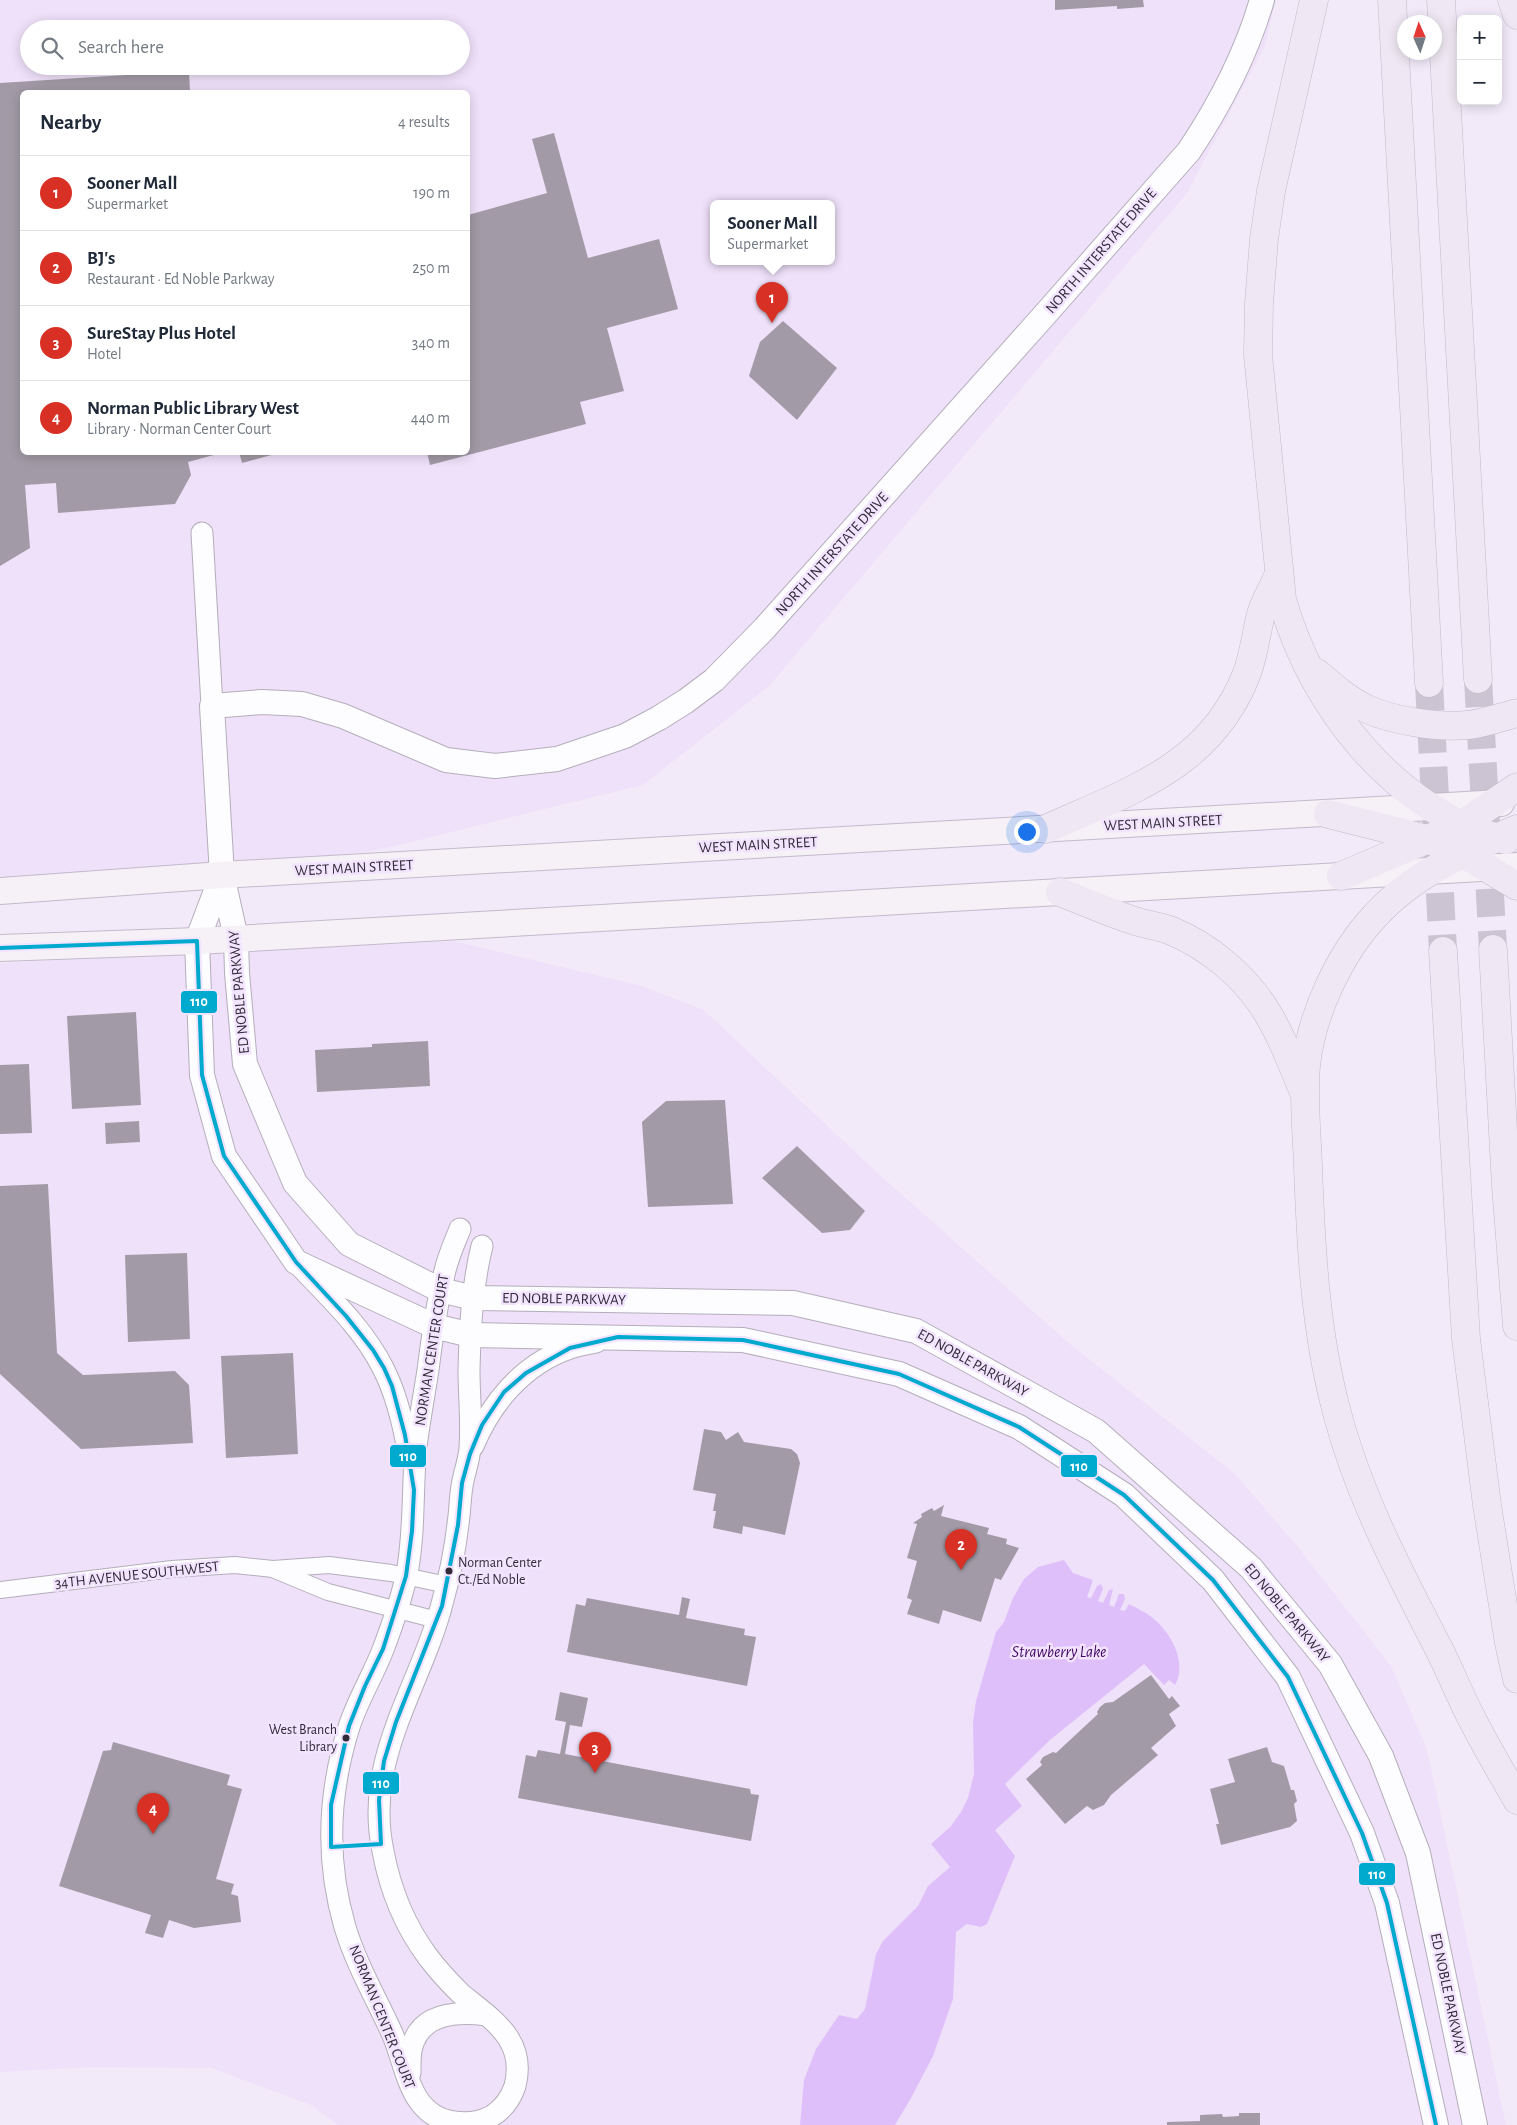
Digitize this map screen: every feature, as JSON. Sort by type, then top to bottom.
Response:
[{"type":"highway","points":[[1314,0],[1271,191],[1264,239],[1259,303],[1258,355],[1278,576],[1290,627],[1304,662],[1325,699],[1382,769],[1409,792],[1461,825],[1510,837]]},
{"type":"highway","points":[[1392,0],[1429,683]]},
{"type":"highway","points":[[1441,0],[1478,680]]},
{"type":"highway","points":[[1512,0],[1517,15]]},
{"type":"highway","points":[[1046,829],[1156,778],[1180,763],[1214,729],[1237,695],[1247,672],[1254,649],[1261,612],[1278,576]]},
{"type":"highway","points":[[1304,662],[1337,689],[1367,709],[1394,717],[1444,726],[1470,724],[1517,713]]},
{"type":"highway","points":[[1341,876],[1461,825],[1505,803],[1517,787]]},
{"type":"highway","points":[[1328,814],[1427,839],[1462,853],[1517,886]]},
{"type":"highway","points":[[1510,837],[1462,853],[1404,890],[1374,916],[1353,945],[1332,980],[1312,1037],[1306,1065],[1305,1097],[1310,1226],[1317,1318],[1335,1406],[1355,1469],[1386,1547],[1444,1659],[1471,1717],[1517,1800]]},
{"type":"highway","points":[[1060,892],[1134,921],[1171,930],[1206,949],[1229,968],[1252,990],[1268,1014],[1282,1040],[1305,1097]]},
{"type":"highway","points":[[1493,949],[1506,1186],[1517,1326]]},
{"type":"highway","points":[[1444,951],[1466,1339],[1487,1505],[1509,1643],[1517,1679]]},
{"type":"main road","name":"NORTH INTERSTATE DRIVE","points":[[212,706],[262,702],[302,704],[329,710],[446,760],[495,766],[549,760],[581,751],[625,736],[686,701],[714,680],[764,629],[1189,151],[1212,117],[1234,77],[1253,30],[1262,0]]},
{"type":"main road","name":"ED NOBLE PARKWAY","points":[[212,706],[222,875],[236,938],[245,1064],[296,1183],[349,1244],[440,1290],[474,1298],[793,1303],[916,1331],[1096,1431],[1252,1568],[1330,1664],[1381,1756],[1418,1852],[1475,2125]]},
{"type":"main road","name":"WEST MAIN STREET","points":[[0,891],[222,875],[1505,803]]},
{"type":"main road","points":[[0,948],[197,941],[1517,866]]},
{"type":"main road","name":"ED NOBLE PARKWAY","points":[[222,875],[197,941],[202,1075],[224,1156],[296,1262]]},
{"type":"main road","points":[[296,1262],[434,1326],[471,1335],[743,1340],[899,1374],[1019,1427],[1124,1495],[1213,1580],[1288,1677],[1362,1833],[1387,1903],[1436,2125]]},
{"type":"street","name":"ED NOBLE PARKWAY","points":[[202,533],[212,706]]},
{"type":"street","name":"NORMAN CENTER COURT","points":[[460,1229],[445,1270],[434,1326],[416,1450],[412,1531],[406,1576],[383,1650],[365,1686],[350,1726],[331,1805],[331,1847],[336,1888],[346,1928],[361,1968],[397,2046],[409,2085],[427,2111],[437,2118],[469,2123],[483,2120],[496,2114],[509,2100],[514,2090],[517,2059],[508,2036],[497,2023],[454,1987],[428,1957],[406,1923],[390,1884],[381,1844],[380,1800],[384,1761],[396,1722],[437,1620],[447,1586],[458,1525],[462,1484],[470,1454],[469,1373],[474,1277],[482,1246]]},
{"type":"street","points":[[296,1262],[346,1316],[373,1350],[384,1368],[392,1386],[406,1435],[414,1490]]},
{"type":"street","points":[[470,1454],[482,1425],[504,1392],[526,1373],[570,1348],[618,1337]]},
{"type":"street","name":"34TH AVENUE SOUTHWEST","points":[[0,1590],[172,1569],[236,1565],[273,1569],[329,1565],[406,1576],[447,1586]]},
{"type":"street","name":"34TH AVENUE SOUTHWEST","points":[[273,1569],[328,1592],[437,1620]]},
{"type":"street","points":[[409,2085],[411,2050],[418,2034],[427,2024],[436,2018],[452,2013],[487,2015]]},
{"type":"shaded area","points":[[0,0],[1276,0],[1265,46],[1187,193],[769,686],[643,785],[374,851],[0,896]]},
{"type":"shaded area","points":[[454,941],[642,986],[704,1010],[871,1167],[1071,1345],[1234,1473],[1297,1546],[1391,1666],[1427,1749],[1506,2125],[338,2125],[311,2105],[211,2068],[94,2067],[0,2072],[0,963]]},
{"type":"water","name":"Strawberry Lake","points":[[1064,1560],[1073,1573],[1093,1580],[1087,1597],[1091,1598],[1097,1586],[1101,1584],[1103,1589],[1098,1601],[1103,1603],[1109,1590],[1113,1589],[1109,1605],[1114,1607],[1119,1594],[1124,1594],[1125,1599],[1120,1610],[1125,1611],[1129,1604],[1148,1614],[1164,1629],[1175,1647],[1178,1657],[1178,1676],[1175,1685],[1169,1680],[1164,1685],[1144,1664],[1050,1740],[1005,1784],[1022,1806],[995,1830],[1015,1856],[987,1924],[981,1927],[967,1924],[956,1932],[953,1999],[933,2056],[895,2125],[800,2125],[804,2080],[816,2049],[839,2015],[857,2019],[865,2009],[876,1954],[883,1941],[918,1906],[928,1886],[950,1867],[931,1844],[951,1826],[968,1798],[974,1774],[973,1722],[976,1701],[996,1632],[1004,1622],[1013,1598],[1024,1579],[1038,1567]]},
{"type":"building","points":[[1055,0],[1143,0],[1144,7],[1117,9],[1117,6],[1055,10]]},
{"type":"building","points":[[126,75],[189,75],[190,90],[20,90],[20,455],[214,455],[188,462],[191,475],[175,504],[58,513],[56,483],[25,485],[30,548],[0,566],[0,83]]},
{"type":"building","points":[[554,133],[588,258],[659,239],[678,309],[607,328],[624,391],[580,402],[586,424],[470,454],[470,214],[547,193],[532,139]]},
{"type":"building","points":[[783,321],[837,368],[797,420],[749,376],[760,342]]},
{"type":"building","points":[[240,455],[272,455],[242,463]]},
{"type":"building","points":[[428,455],[468,455],[430,465]]},
{"type":"building","points":[[136,1012],[141,1105],[72,1109],[67,1016]]},
{"type":"building","points":[[428,1041],[430,1086],[317,1092],[315,1050],[372,1047],[372,1044]]},
{"type":"building","points":[[29,1064],[32,1133],[0,1134],[0,1065]]},
{"type":"building","points":[[725,1100],[733,1204],[648,1207],[642,1122],[666,1101]]},
{"type":"building","points":[[139,1121],[140,1142],[106,1144],[105,1123]]},
{"type":"building","points":[[797,1146],[865,1211],[850,1230],[822,1233],[762,1178]]},
{"type":"building","points":[[48,1184],[57,1353],[83,1375],[175,1371],[189,1385],[193,1443],[81,1449],[0,1374],[0,1186]]},
{"type":"building","points":[[187,1253],[190,1339],[128,1342],[125,1255]]},
{"type":"building","points":[[293,1353],[298,1454],[226,1458],[221,1356]]},
{"type":"building","points":[[704,1429],[721,1432],[726,1440],[738,1432],[744,1442],[791,1449],[797,1454],[800,1463],[785,1535],[743,1526],[742,1534],[713,1528],[716,1494],[693,1490]]},
{"type":"building","points":[[944,1505],[941,1516],[989,1528],[987,1534],[1007,1539],[1006,1544],[1019,1548],[1001,1580],[995,1578],[981,1622],[943,1610],[939,1624],[907,1614],[912,1600],[907,1598],[917,1561],[907,1558],[917,1524],[913,1523],[922,1517],[921,1514],[932,1508],[934,1511]]},
{"type":"building","points":[[682,1597],[690,1599],[686,1618],[745,1629],[744,1635],[756,1637],[747,1686],[567,1652],[576,1604],[585,1606],[587,1598],[679,1615]]},
{"type":"building","points":[[1151,1675],[1169,1699],[1172,1696],[1180,1706],[1169,1714],[1176,1726],[1151,1748],[1158,1755],[1111,1795],[1104,1805],[1093,1810],[1087,1806],[1065,1824],[1026,1779],[1042,1765],[1040,1762],[1043,1757],[1053,1752],[1056,1753],[1098,1714],[1097,1712],[1100,1707],[1105,1703],[1113,1702]]},
{"type":"building","points":[[560,1692],[588,1698],[582,1727],[570,1725],[565,1754],[750,1789],[751,1794],[759,1795],[751,1841],[518,1798],[526,1755],[536,1757],[538,1750],[560,1754],[566,1722],[555,1720]]},
{"type":"building","points":[[113,1742],[230,1775],[227,1785],[242,1789],[216,1879],[234,1884],[231,1894],[238,1896],[241,1922],[194,1928],[169,1920],[163,1938],[145,1933],[151,1915],[59,1886],[103,1751],[111,1750]]},
{"type":"building","points":[[1267,1747],[1272,1762],[1284,1766],[1291,1790],[1294,1790],[1297,1801],[1294,1804],[1297,1821],[1290,1827],[1221,1845],[1216,1824],[1219,1824],[1210,1789],[1235,1782],[1228,1759]]},
{"type":"building","points":[[1239,2113],[1260,2113],[1260,2125],[1167,2125],[1167,2122],[1200,2121],[1200,2115],[1222,2114],[1223,2117],[1239,2116]]},
{"type":"tunnel","points":[[1478,679],[1493,949]]},
{"type":"tunnel","points":[[1429,683],[1443,951]]},
{"type":"transit line","name":"110","points":[[0,948],[197,941],[202,1075],[224,1156],[296,1262],[346,1316],[373,1350],[392,1386],[405,1435],[414,1490],[412,1531],[406,1576],[383,1649],[365,1686],[349,1726],[331,1805],[331,1847],[381,1844],[379,1800],[384,1761],[396,1722],[442,1606],[458,1525],[462,1483],[470,1454],[482,1425],[504,1392],[526,1373],[570,1348],[618,1337],[743,1340],[899,1374],[1019,1427],[1124,1495],[1213,1580],[1288,1677],[1362,1833],[1387,1903],[1436,2125]]},
{"type":"place","name":"Sooner Mall","points":[[772,323]]},
{"type":"place","name":"BJ's","points":[[961,1570]]},
{"type":"place","name":"Norman Center Ct./Ed Noble","points":[[449,1571]]},
{"type":"place","name":"West Branch Library","points":[[346,1738]]},
{"type":"place","name":"SureStay Plus Hotel","points":[[595,1773]]},
{"type":"place","name":"Norman Public Library West","points":[[153,1834]]}]
